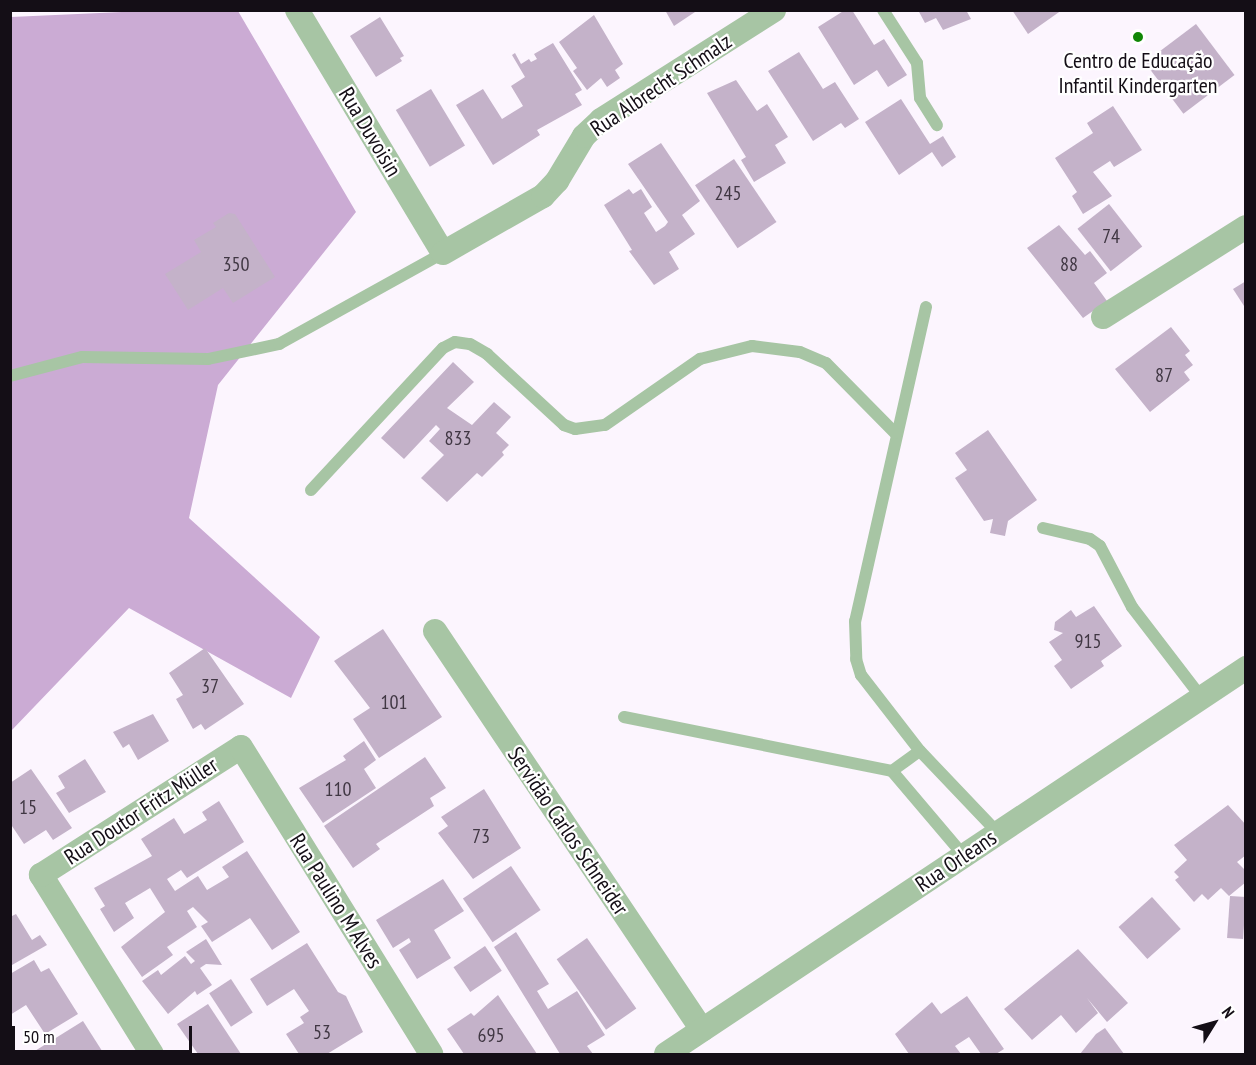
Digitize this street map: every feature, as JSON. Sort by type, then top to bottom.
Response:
[{"type":"street","name":"Rua Duvoisin","points":[[297,10],[443,253]]},
{"type":"street","name":"Rua Albrecht Schmalz","points":[[443,253],[543,196],[557,181],[584,136],[601,120],[774,10]]},
{"type":"street","points":[[1103,317],[1245,227]]},
{"type":"street","name":"Servidão Carlos Schneider","points":[[435,631],[702,1030]]},
{"type":"street","name":"Rua Orleans","points":[[666,1054],[1245,668]]},
{"type":"street","name":"Rua Doutor Fritz Müller","points":[[152,1054],[41,875],[241,747]]},
{"type":"street","name":"Rua Paulino M Alves","points":[[241,747],[431,1054]]},
{"type":"lane","points":[[883,10],[916,63],[920,98],[937,125]]},
{"type":"lane","points":[[10,376],[82,357],[208,359],[279,344],[443,253]]},
{"type":"lane","points":[[926,307],[895,433],[855,621],[856,659],[861,675],[920,751],[998,833]]},
{"type":"lane","points":[[311,490],[443,348],[455,342],[470,344],[488,354],[564,425],[574,429],[605,425],[700,359],[752,346],[800,352],[826,363],[895,433]]},
{"type":"lane","points":[[1043,528],[1090,539],[1100,546],[1132,607],[1202,697]]},
{"type":"lane","points":[[624,717],[892,771],[964,856]]},
{"type":"lane","points":[[892,771],[920,751]]},
{"type":"shaded area","points":[[144,11],[238,11],[356,212],[218,385],[189,518],[320,637],[291,698],[129,608],[11,731],[11,17]]},
{"type":"building","points":[[665,10],[698,10],[674,26]]},
{"type":"building","points":[[845,10],[852,10],[874,45],[884,39],[907,75],[888,87],[877,70],[854,85],[818,27]]},
{"type":"building","points":[[918,10],[966,10],[971,19],[943,30],[936,18],[925,23]]},
{"type":"building","points":[[1012,10],[1062,10],[1028,34]]},
{"type":"building","points":[[594,15],[623,64],[615,70],[620,78],[607,87],[601,78],[587,90],[573,71],[577,68],[559,42]]},
{"type":"building","points":[[380,17],[404,56],[400,58],[402,61],[376,77],[350,36]]},
{"type":"building","points":[[1196,24],[1235,75],[1183,114],[1145,63]]},
{"type":"building","points":[[553,43],[582,90],[575,94],[582,105],[537,130],[540,135],[493,165],[456,105],[483,89],[502,119],[523,106],[511,86],[525,77],[512,55],[515,53],[521,64],[529,59],[531,62],[537,59],[534,54]]},
{"type":"building","points":[[799,52],[823,89],[835,82],[859,119],[845,128],[841,123],[813,141],[768,71]]},
{"type":"building","points":[[736,80],[757,111],[767,104],[788,137],[775,145],[786,163],[754,182],[741,160],[746,157],[707,93]]},
{"type":"building","points":[[431,89],[465,146],[430,167],[396,110]]},
{"type":"building","points":[[901,99],[930,144],[943,136],[956,157],[942,167],[932,152],[899,175],[865,122]]},
{"type":"building","points":[[1113,106],[1142,150],[1114,167],[1110,161],[1093,172],[1112,196],[1083,214],[1072,196],[1077,192],[1055,158],[1093,133],[1087,123]]},
{"type":"building","points":[[661,143],[700,201],[682,215],[695,234],[669,252],[679,269],[654,285],[629,251],[632,250],[604,205],[629,189],[633,194],[641,189],[652,207],[644,213],[656,232],[665,226],[668,222],[628,164]]},
{"type":"building","points":[[734,159],[776,222],[738,248],[695,185]]},
{"type":"building","points":[[1109,204],[1142,247],[1111,271],[1077,229]]},
{"type":"building","points":[[229,213],[235,214],[275,277],[233,303],[223,288],[188,310],[165,274],[201,252],[194,240],[216,227],[213,223]]},
{"type":"building","points":[[1059,225],[1085,255],[1090,251],[1107,273],[1094,283],[1107,301],[1083,318],[1027,248]]},
{"type":"building","points":[[1246,281],[1246,309],[1233,289]]},
{"type":"building","points":[[1171,327],[1190,351],[1185,355],[1193,365],[1184,372],[1190,380],[1150,412],[1115,369]]},
{"type":"building","points":[[453,362],[474,382],[447,408],[472,425],[494,402],[511,417],[496,433],[509,445],[502,452],[504,455],[482,477],[477,473],[447,502],[421,478],[444,455],[429,441],[440,429],[436,425],[404,459],[381,438]]},
{"type":"building","points":[[988,430],[1037,500],[1008,521],[1005,536],[990,533],[993,519],[984,521],[955,478],[967,470],[955,453]]},
{"type":"building","points":[[1094,606],[1122,646],[1101,661],[1104,666],[1071,689],[1054,666],[1062,660],[1049,642],[1063,633],[1054,630],[1055,622],[1071,610],[1076,617]]},
{"type":"building","points":[[383,629],[442,717],[379,758],[353,719],[370,708],[334,661]]},
{"type":"building","points":[[205,648],[244,704],[205,730],[201,724],[193,729],[176,699],[183,695],[169,673]]},
{"type":"building","points":[[153,714],[169,741],[138,760],[129,744],[123,748],[113,732]]},
{"type":"building","points":[[364,741],[376,760],[364,769],[376,788],[323,823],[299,788],[346,760],[343,756]]},
{"type":"building","points":[[425,757],[446,788],[430,798],[434,806],[376,844],[380,849],[353,868],[324,826]]},
{"type":"building","points":[[85,759],[106,792],[69,813],[56,793],[65,788],[58,776]]},
{"type":"building","points":[[31,769],[72,828],[53,840],[46,830],[24,844],[10,823],[10,783]]},
{"type":"building","points":[[484,789],[521,848],[473,879],[438,833],[448,826],[441,817]]},
{"type":"building","points":[[219,801],[244,842],[187,878],[181,870],[167,879],[175,891],[198,876],[207,890],[229,877],[222,867],[247,851],[300,932],[272,950],[250,918],[212,942],[201,926],[208,922],[193,907],[187,911],[197,927],[167,947],[173,955],[142,977],[121,947],[165,912],[150,888],[125,903],[134,918],[114,932],[100,909],[105,906],[94,888],[152,856],[141,839],[174,818],[184,834],[207,820],[202,812]]},
{"type":"building","points":[[1228,805],[1246,825],[1246,855],[1237,862],[1246,871],[1246,882],[1229,896],[1221,888],[1208,900],[1202,894],[1194,902],[1175,880],[1179,877],[1174,872],[1187,860],[1174,845]]},
{"type":"building","points":[[511,866],[541,910],[493,942],[463,898]]},
{"type":"building","points":[[443,879],[464,911],[434,930],[451,958],[417,979],[399,950],[411,942],[409,938],[393,948],[376,920]]},
{"type":"building","points":[[1230,896],[1246,897],[1243,939],[1227,938]]},
{"type":"building","points":[[1152,897],[1181,929],[1147,959],[1119,927]]},
{"type":"building","points":[[16,914],[32,940],[40,935],[47,945],[12,965],[10,917]]},
{"type":"building","points":[[516,932],[549,984],[537,991],[548,1009],[577,991],[605,1035],[587,1046],[593,1054],[560,1054],[494,947]]},
{"type":"building","points":[[587,938],[636,1008],[606,1030],[557,959]]},
{"type":"building","points":[[206,939],[222,965],[206,964],[200,968],[212,985],[197,995],[195,991],[168,1014],[142,981],[158,970],[161,975],[185,956],[191,964],[195,961],[186,952]]},
{"type":"building","points":[[307,943],[338,992],[346,996],[363,1032],[327,1054],[299,1054],[286,1034],[304,1023],[300,1017],[309,1011],[294,989],[267,1006],[250,979]]},
{"type":"building","points":[[485,946],[502,971],[470,992],[453,967]]},
{"type":"building","points":[[1078,949],[1128,1003],[1107,1022],[1087,998],[1098,1013],[1076,1033],[1061,1015],[1032,1040],[1004,1009]]},
{"type":"building","points":[[34,960],[41,972],[49,968],[78,1014],[45,1034],[26,1005],[10,1015],[10,974]]},
{"type":"building","points":[[231,979],[253,1013],[231,1027],[209,993]]},
{"type":"building","points":[[498,995],[537,1054],[464,1054],[447,1029],[471,1013],[474,1016]]},
{"type":"building","points":[[967,996],[1004,1049],[996,1054],[981,1054],[969,1037],[955,1046],[961,1054],[909,1054],[895,1034],[932,1002],[941,1014]]},
{"type":"building","points":[[208,1004],[241,1054],[198,1054],[177,1024]]},
{"type":"building","points":[[83,1021],[104,1054],[30,1054]]},
{"type":"building","points":[[1105,1028],[1124,1054],[1080,1054],[1096,1034]]},
{"type":"place","name":"Centro de Educação Infantil Kindergarten","points":[[1138,37]]}]
